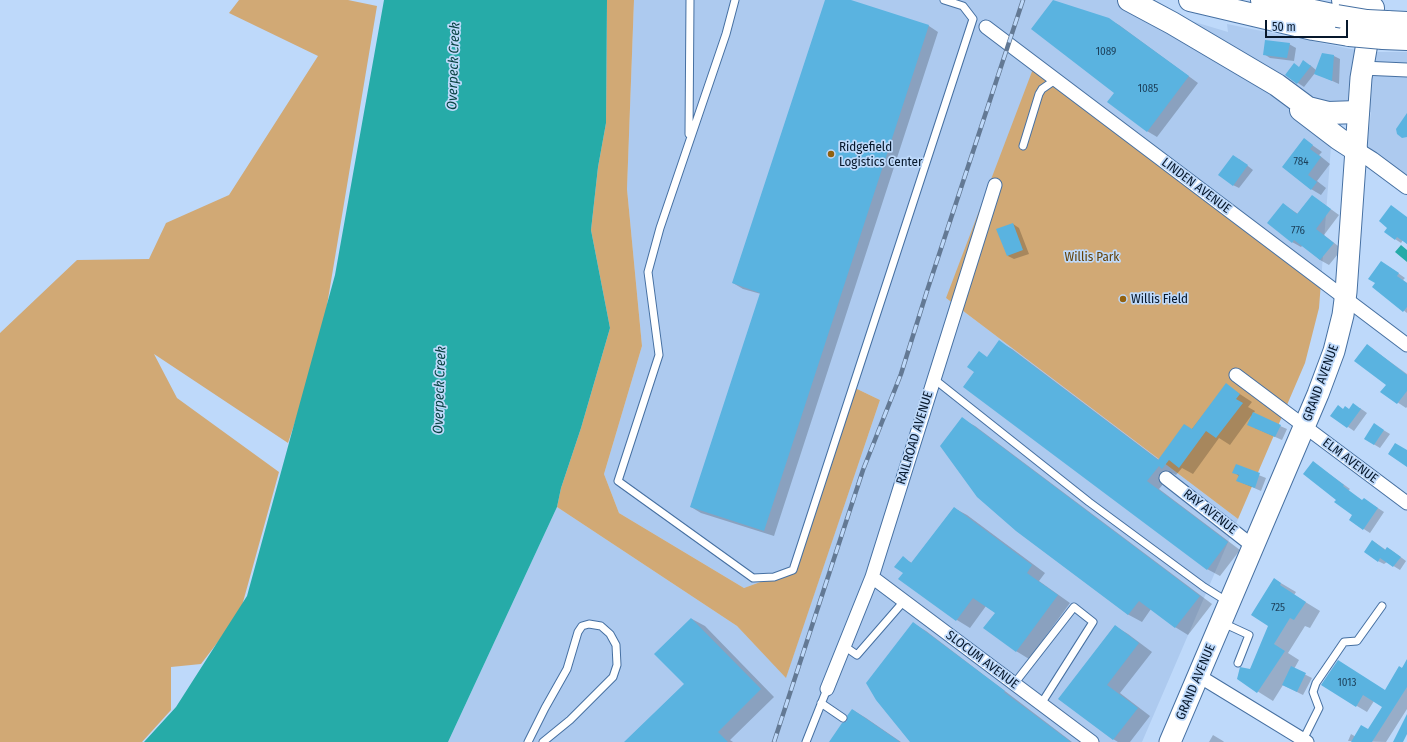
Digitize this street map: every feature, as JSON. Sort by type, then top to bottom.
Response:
[{"type":"highway","points":[[1129,0],[1172,23],[1277,85],[1312,110],[1328,113],[1358,112]]},
{"type":"highway","points":[[1190,0],[1299,26],[1349,35],[1385,18]]},
{"type":"highway","points":[[1262,0],[1340,8],[1367,21],[1385,18]]},
{"type":"highway","points":[[1385,18],[1407,39]]},
{"type":"highway","points":[[1247,67],[1339,139],[1356,150]]},
{"type":"main road","name":"GRAND AVENUE","points":[[1170,742],[1305,427],[1330,361],[1340,327],[1345,299],[1362,68],[1385,18]]},
{"type":"street","name":"LINDEN AVENUE","points":[[986,27],[1407,345]]},
{"type":"street","points":[[1362,68],[1407,70]]},
{"type":"street","points":[[1356,150],[1406,184]]},
{"type":"street","name":"RAILROAD AVENUE","points":[[827,689],[872,577],[995,185]]},
{"type":"street","name":"ELM AVENUE","points":[[1236,375],[1407,503]]},
{"type":"street","name":"RAY AVENUE","points":[[1166,478],[1254,547]]},
{"type":"street","name":"SLOCUM AVENUE","points":[[872,577],[1092,742]]},
{"type":"street","points":[[1199,676],[1213,683],[1305,741]]},
{"type":"lane","points":[[689,141],[690,0]]},
{"type":"lane","points":[[735,0],[726,34],[660,228],[648,272],[659,355],[618,480],[753,578],[774,577],[793,570],[973,19],[963,6],[944,0]]},
{"type":"lane","points":[[1023,146],[1039,94],[1042,89],[1055,80]]},
{"type":"lane","points":[[934,379],[1089,502],[1204,587],[1230,603]]},
{"type":"lane","points":[[844,646],[857,655],[904,601]]},
{"type":"lane","points":[[1305,741],[1319,708],[1313,692],[1316,683],[1344,642],[1357,641],[1382,606]]},
{"type":"lane","points":[[1014,684],[1074,607],[1093,622],[1041,704]]},
{"type":"lane","points":[[1221,622],[1249,635],[1238,663]]},
{"type":"lane","points":[[528,742],[544,708],[567,669],[578,632],[582,626],[589,624],[601,626],[610,634],[616,644],[617,665],[613,677],[570,720],[543,742]]},
{"type":"lane","points":[[806,742],[827,689]]},
{"type":"lane","points":[[821,703],[843,718]]},
{"type":"shaded area","points":[[634,0],[1121,0],[1228,32],[1227,24],[1351,49],[1376,52],[1407,52],[1407,176],[1367,146],[1371,112],[1319,108],[1332,132],[1321,282],[946,298],[1238,519],[1142,742],[448,742],[557,507],[737,626],[786,677],[880,400],[853,387],[793,570],[744,588],[619,513],[604,474],[642,346],[627,189]]},
{"type":"green space","points":[[239,0],[348,0],[377,6],[320,347],[288,443],[154,354],[177,398],[279,472],[240,613],[201,664],[171,667],[171,710],[142,742],[0,742],[0,333],[77,260],[149,259],[166,223],[229,195],[318,56],[229,13]]},
{"type":"green space","points":[[607,0],[634,0],[627,189],[642,346],[604,474],[619,513],[744,588],[793,570],[853,387],[880,400],[786,678],[737,626],[557,507],[561,488],[581,428],[610,328],[591,230],[598,167],[606,123]]},
{"type":"green space","name":"Willis Park","points":[[1036,61],[1321,282],[1319,308],[1305,363],[1238,519],[946,298]]},
{"type":"water","name":"Overpeck Creek","points":[[384,0],[607,0],[606,123],[598,167],[591,230],[610,328],[581,428],[561,488],[557,507],[448,742],[144,742],[176,707],[247,596],[335,275]]},
{"type":"water","points":[[1401,245],[1407,250],[1407,262],[1395,252]]},
{"type":"building","name":"Ridgefield Logistics Center","points":[[825,0],[851,0],[929,25],[764,531],[690,507],[760,293],[732,283]]},
{"type":"building","points":[[1053,0],[1109,18],[1189,76],[1147,132],[1107,102],[1114,93],[1031,29]]},
{"type":"building","points":[[1265,40],[1290,43],[1287,58],[1263,55]]},
{"type":"building","points":[[1322,53],[1334,55],[1332,81],[1314,74]]},
{"type":"building","points":[[1303,60],[1311,66],[1297,84],[1285,75],[1294,63],[1299,67]]},
{"type":"building","points":[[1407,113],[1407,137],[1402,138],[1397,134],[1396,129]]},
{"type":"building","points":[[1304,138],[1313,145],[1310,149],[1321,157],[1308,175],[1317,182],[1311,190],[1282,167]]},
{"type":"building","points":[[1233,155],[1248,165],[1233,186],[1218,175]]},
{"type":"building","points":[[1312,195],[1331,209],[1316,229],[1334,243],[1320,260],[1294,240],[1292,243],[1267,223],[1283,203],[1297,214]]},
{"type":"building","points":[[1391,205],[1407,217],[1407,244],[1397,237],[1395,240],[1384,232],[1387,228],[1379,221]]},
{"type":"building","points":[[1013,223],[1023,250],[1007,256],[996,229]]},
{"type":"building","points":[[1381,261],[1399,273],[1397,276],[1407,283],[1407,307],[1403,312],[1372,287],[1375,283],[1368,279]]},
{"type":"building","points":[[999,340],[1158,460],[1184,424],[1192,429],[1226,383],[1240,394],[1236,399],[1243,403],[1216,438],[1206,431],[1179,468],[1169,460],[1162,469],[1159,466],[1147,481],[1228,542],[1207,570],[963,387],[974,372],[967,367],[979,351],[987,357]]},
{"type":"building","points":[[1367,344],[1407,375],[1407,391],[1397,404],[1380,392],[1386,385],[1354,361]]},
{"type":"building","points":[[1353,403],[1361,409],[1347,428],[1330,416],[1338,405],[1343,409],[1345,406],[1349,409]]},
{"type":"building","points":[[1253,412],[1281,425],[1275,437],[1247,425]]},
{"type":"building","points":[[962,417],[1200,596],[1175,628],[1139,601],[1128,615],[1016,531],[977,497],[940,446]]},
{"type":"building","points":[[1374,423],[1384,430],[1374,445],[1364,439]]},
{"type":"building","points":[[1395,443],[1407,450],[1407,467],[1388,454]]},
{"type":"building","points":[[1313,461],[1362,500],[1364,498],[1378,508],[1363,530],[1349,520],[1352,515],[1334,502],[1336,500],[1303,474]]},
{"type":"building","points":[[1236,464],[1260,473],[1255,488],[1236,481],[1239,475],[1232,473]]},
{"type":"building","points":[[954,507],[1032,565],[1027,573],[1058,595],[1016,652],[983,628],[995,613],[973,598],[956,621],[898,579],[903,573],[894,567],[903,556],[911,563]]},
{"type":"building","points":[[1372,540],[1385,550],[1387,547],[1401,557],[1393,567],[1380,558],[1378,562],[1364,552]]},
{"type":"building","points":[[1274,578],[1281,583],[1280,585],[1306,602],[1294,620],[1290,618],[1274,644],[1285,651],[1257,693],[1237,679],[1240,667],[1250,669],[1268,626],[1251,615]]},
{"type":"building","points":[[691,618],[761,689],[718,732],[728,742],[624,742],[684,684],[654,654]]},
{"type":"building","points":[[913,622],[1071,742],[910,742],[876,700],[866,683]]},
{"type":"building","points":[[1115,625],[1139,643],[1107,685],[1138,708],[1113,740],[1058,699]]},
{"type":"building","points":[[1407,659],[1407,687],[1372,742],[1351,742],[1361,725],[1368,729],[1382,707],[1363,695],[1356,707],[1321,685],[1327,676],[1338,660],[1385,690],[1399,666],[1402,668]]},
{"type":"building","points":[[1291,666],[1306,673],[1297,692],[1282,685]]},
{"type":"building","points":[[852,709],[900,742],[829,742],[842,723],[847,721],[847,716]]},
{"type":"building","points":[[1407,714],[1407,734],[1403,742],[1393,742]]},
{"type":"railway","points":[[774,742],[863,470],[901,374],[1023,0]]},
{"type":"place","name":"Ridgefield Logistics Center","points":[[831,154]]},
{"type":"place","name":"Willis Field","points":[[1123,299]]}]
